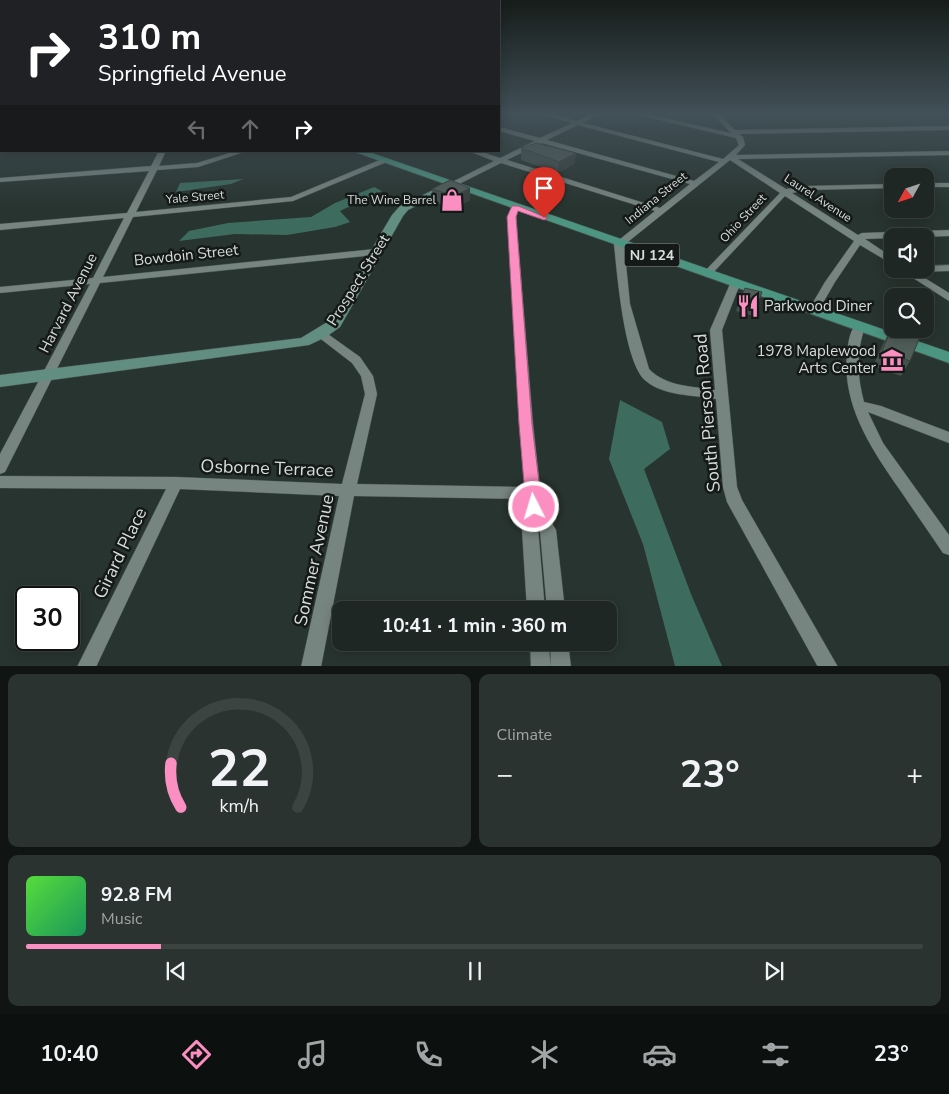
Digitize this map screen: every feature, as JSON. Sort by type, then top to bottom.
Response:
[{"type":"main road","name":"NJ 124","points":[[359,152],[949,358]]},
{"type":"street","name":"Prospect Street","points":[[0,380],[304,342],[321,334],[335,324],[375,252],[398,214],[404,208],[535,144]]},
{"type":"street","points":[[552,144],[694,184]]},
{"type":"street","points":[[665,144],[727,159],[949,153]]},
{"type":"street","points":[[727,159],[742,144]]},
{"type":"street","name":"Harvard Avenue","points":[[0,468],[162,152]]},
{"type":"street","points":[[0,180],[198,165],[241,152]]},
{"type":"street","points":[[474,152],[660,210]]},
{"type":"street","name":"Indiana Street","points":[[721,395],[666,386],[651,380],[643,371],[625,304],[619,244],[727,159]]},
{"type":"street","name":"Laurel Avenue","points":[[727,159],[785,192],[884,256]]},
{"type":"street","name":"Yale Street","points":[[0,227],[283,201],[293,199],[385,161]]},
{"type":"street","points":[[934,185],[949,184]]},
{"type":"street","name":"Ohio Street","points":[[707,274],[785,192],[807,188],[884,186]]},
{"type":"street","points":[[515,208],[512,217],[533,500],[530,530],[535,601]]},
{"type":"street","points":[[813,311],[858,239],[862,236],[949,233]]},
{"type":"street","name":"Bowdoin Street","points":[[0,290],[375,252]]},
{"type":"street","points":[[934,268],[949,268]]},
{"type":"street","points":[[919,278],[949,298]]},
{"type":"street","name":"South Pierson Road","points":[[735,284],[716,330],[730,487],[735,502],[829,666]]},
{"type":"street","points":[[859,327],[852,342],[850,357],[851,380],[859,405],[878,447],[949,548]]},
{"type":"street","name":"Sommer Avenue","points":[[311,666],[348,490],[371,394],[367,376],[356,360],[321,334]]},
{"type":"street","points":[[859,405],[876,409],[949,438]]},
{"type":"street","name":"Osborne Terrace","points":[[0,482],[176,483],[533,500]]},
{"type":"street","name":"Girard Place","points":[[86,666],[176,483]]},
{"type":"street","points":[[533,500],[548,530],[555,601]]},
{"type":"street","points":[[539,651],[540,666]]},
{"type":"street","points":[[560,651],[561,666]]},
{"type":"green space","points":[[243,179],[231,184],[176,192],[180,183]]},
{"type":"green space","points":[[374,187],[382,191],[340,211],[350,222],[335,227],[287,235],[235,234],[179,241],[189,231],[228,223],[311,217],[335,203]]},
{"type":"green space","points":[[620,400],[662,422],[670,449],[644,469],[691,594],[722,666],[675,666],[643,544],[609,459]]},
{"type":"building","points":[[533,144],[540,144],[576,153],[559,162],[521,148]]},
{"type":"building","points":[[450,180],[470,188],[459,194],[449,191],[445,193],[432,189]]},
{"type":"building","points":[[745,288],[762,292],[757,306],[739,301]]},
{"type":"building","points":[[887,338],[919,339],[910,361],[882,351]]},
{"type":"place","name":"The Wine Barrel","points":[[452,200]]},
{"type":"place","name":"Parkwood Diner","points":[[748,306]]},
{"type":"place","name":"1978 Maplewood Arts Center","points":[[892,360]]},
{"type":"route","points":[[534,507],[526,424],[512,217],[515,208],[544,218]]}]
